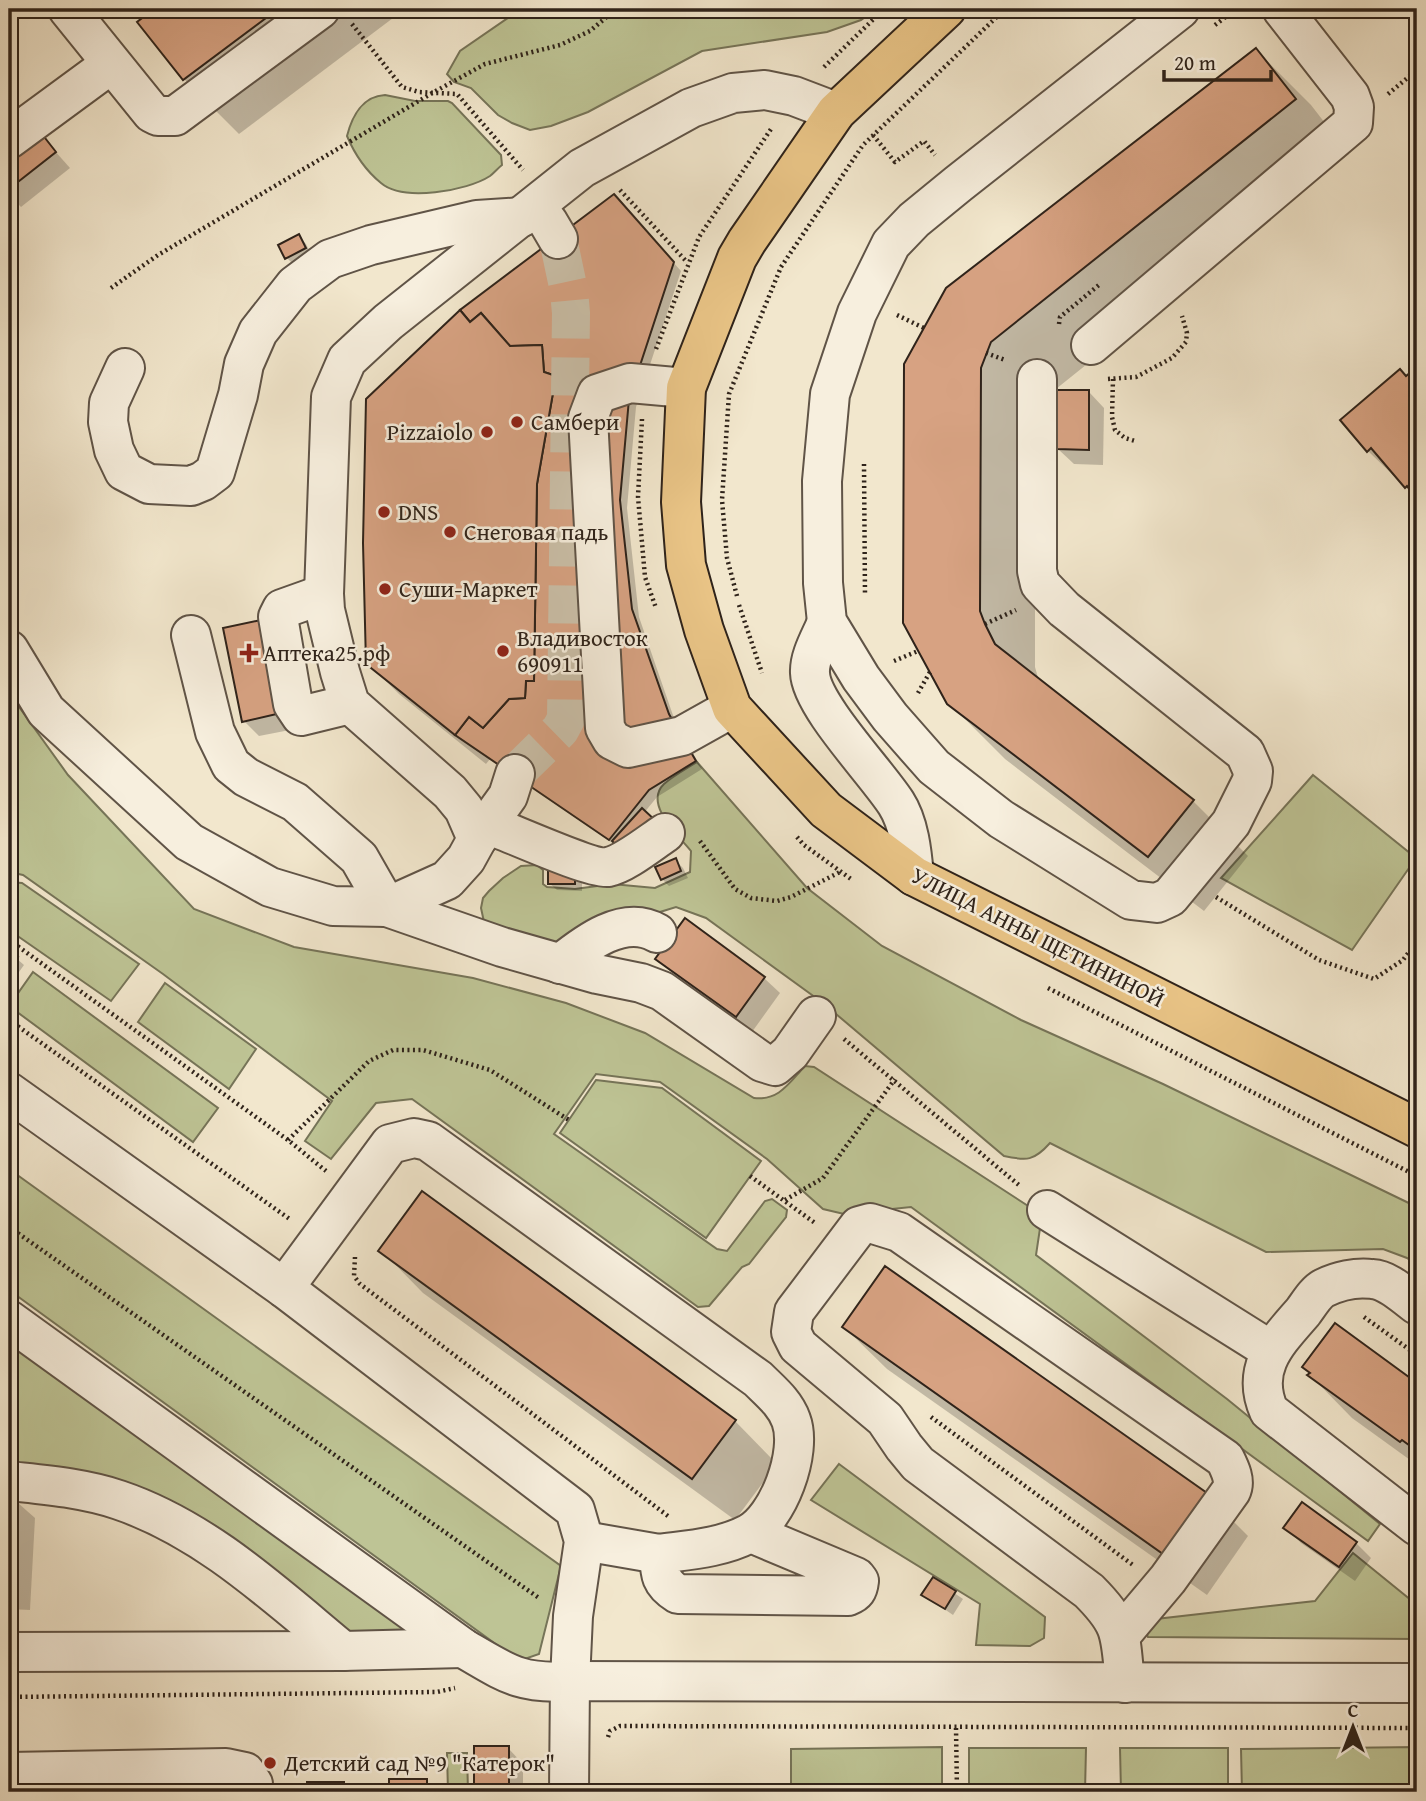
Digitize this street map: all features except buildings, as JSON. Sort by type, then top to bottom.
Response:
[{"type":"main road","name":"УЛИЦА АННЫ ЩЕТИНИНОЙ","points":[[946,9],[836,112],[742,249],[686,388],[681,502],[686,565],[704,630],[732,708],[826,810],[914,876],[1417,1128]]},
{"type":"lane","points":[[68,9],[152,113],[158,116],[175,116],[332,12]]},
{"type":"lane","points":[[1026,370],[1037,571],[1040,584],[1064,609],[1245,753],[1250,762],[1252,781],[1231,823],[1170,897],[1157,903],[1131,900],[1001,819],[934,766],[890,717],[861,678],[827,622],[823,583],[822,481],[830,394],[857,313],[891,244],[914,220],[958,184],[1180,9]]},
{"type":"lane","points":[[1074,337],[1353,123],[1354,107],[1350,96],[1282,9]]},
{"type":"lane","points":[[9,139],[111,64]]},
{"type":"lane","points":[[664,833],[605,868],[483,832],[450,792],[351,704],[340,673],[325,610],[331,397],[347,360],[388,322],[582,168],[691,108],[733,93],[765,90],[794,96],[836,112]]},
{"type":"lane","points":[[534,206],[558,239]]},
{"type":"lane","points":[[125,368],[109,403],[108,422],[114,450],[124,471],[149,484],[191,485],[215,472],[228,432],[244,364],[258,332],[295,285],[330,260],[371,245],[534,206]]},
{"type":"lane","points":[[686,388],[630,383],[597,394],[590,406],[588,418],[605,727],[612,740],[628,748],[682,736],[732,708]]},
{"type":"lane","points":[[324,594],[282,609],[278,617],[293,704],[301,716],[351,704]]},
{"type":"lane","points":[[827,622],[810,668],[811,683],[824,707],[898,805],[910,845],[914,876]]},
{"type":"lane","points":[[191,635],[215,732],[231,765],[246,777],[295,802],[359,858],[387,907]]},
{"type":"lane","points":[[9,650],[46,711],[189,842],[270,887],[333,906],[387,907],[502,947],[560,964],[641,982],[662,991],[762,1062],[775,1066],[790,1053],[816,1016]]},
{"type":"lane","points":[[387,907],[447,880],[466,859],[508,796],[515,774]]},
{"type":"lane","points":[[560,964],[585,943],[616,930],[638,925],[646,926],[657,933]]},
{"type":"lane","points":[[9,1092],[284,1288],[575,1510],[583,1541],[573,1616],[569,1792]]},
{"type":"lane","points":[[284,1288],[390,1144],[414,1138],[428,1140],[747,1371],[781,1401],[792,1422],[794,1434],[791,1469],[782,1496],[751,1533],[708,1546],[659,1554],[583,1541]]},
{"type":"lane","points":[[1047,1210],[1270,1350]]},
{"type":"lane","points":[[1120,1636],[1162,1587],[1233,1486],[1231,1472],[1225,1460],[899,1232],[870,1223],[859,1226],[794,1312],[791,1332],[798,1346],[885,1419],[918,1464],[1088,1591],[1108,1611],[1120,1636],[1125,1682]]},
{"type":"lane","points":[[1417,1306],[1385,1281],[1370,1278],[1345,1281],[1322,1289],[1270,1350],[1262,1386],[1263,1398],[1269,1411],[1417,1526]]},
{"type":"lane","points":[[9,1320],[463,1648],[512,1677],[542,1681],[1417,1683]]},
{"type":"lane","points":[[9,1481],[82,1491],[118,1500],[171,1522],[248,1572],[343,1651]]},
{"type":"lane","points":[[659,1554],[660,1577],[665,1586],[678,1594],[848,1596],[859,1588],[856,1577],[751,1533]]},
{"type":"lane","points":[[9,1652],[463,1648]]},
{"type":"lane","points":[[9,1772],[226,1768],[245,1772],[253,1784],[253,1792]]},
{"type":"path","points":[[111,288],[158,255],[434,92],[485,64],[560,45],[590,31],[616,9]]},
{"type":"path","points":[[794,96],[884,9]]},
{"type":"path","points":[[764,678],[738,604],[727,558],[722,500],[729,394],[781,267],[863,145],[1005,9]]},
{"type":"path","points":[[332,12],[402,87],[419,92],[457,94],[534,206]]},
{"type":"path","points":[[760,126],[770,131]]},
{"type":"path","points":[[873,135],[895,162],[924,141],[942,164]]},
{"type":"path","points":[[617,186],[687,262]]},
{"type":"path","points":[[1074,337],[1060,317],[1107,279]]},
{"type":"path","points":[[893,313],[923,328]]},
{"type":"path","points":[[986,353],[1026,370]]},
{"type":"path","points":[[1113,379],[1112,417],[1115,430],[1125,438],[1135,441]]},
{"type":"path","points":[[985,624],[1018,609]]},
{"type":"path","points":[[886,664],[918,651]]},
{"type":"path","points":[[915,699],[930,673]]},
{"type":"path","points":[[664,833],[681,834],[700,841],[735,889],[751,898],[777,901],[791,897],[840,872]]},
{"type":"path","points":[[1186,878],[1319,960],[1374,979],[1403,960],[1417,941]]},
{"type":"path","points":[[9,940],[288,1140],[318,1165]]},
{"type":"path","points":[[9,1020],[321,1241]]},
{"type":"path","points":[[856,1049],[895,1079],[1047,1210]]},
{"type":"path","points":[[288,1140],[369,1061],[393,1050],[423,1050],[489,1070],[569,1120]]},
{"type":"path","points":[[750,1176],[785,1200],[823,1178],[895,1079]]},
{"type":"path","points":[[9,1227],[556,1610],[573,1616]]},
{"type":"path","points":[[358,1246],[354,1276],[360,1284],[708,1546]]},
{"type":"path","points":[[1357,1312],[1417,1355]]},
{"type":"path","points":[[927,1414],[1162,1587]]},
{"type":"path","points":[[9,1697],[437,1692],[512,1677]]},
{"type":"path","points":[[607,1739],[610,1731],[620,1726],[1417,1728]]},
{"type":"path","points":[[956,1728],[957,1792]]},
{"type":"green space","points":[[521,9],[876,9],[861,20],[827,32],[702,51],[588,112],[551,126],[530,130],[498,115],[471,88],[454,82],[447,74],[460,51]]},
{"type":"green space","points":[[385,95],[415,101],[452,103],[501,155],[502,165],[480,181],[451,190],[419,193],[391,189],[370,173],[353,150],[347,136],[360,108],[370,99]]},
{"type":"green space","points":[[9,693],[68,775],[194,909],[294,947],[473,978],[566,1003],[645,1033],[754,1098],[777,1094],[805,1066],[814,1067],[1042,1215],[1036,1255],[1227,1399],[1380,1524],[1368,1541],[911,1207],[844,1214],[823,1209],[767,1159],[660,1082],[596,1074],[554,1134],[717,1249],[727,1251],[765,1201],[772,1199],[787,1210],[786,1217],[749,1264],[742,1267],[709,1306],[698,1307],[412,1099],[376,1103],[331,1159],[305,1141],[332,1101],[163,974],[23,875],[9,872]]},
{"type":"green space","points":[[697,762],[807,888],[882,946],[1021,1020],[1163,1084],[1417,1207],[1417,1265],[1383,1249],[1266,1252],[1050,1143],[1030,1158],[1004,1156],[823,1003],[706,918],[676,907],[660,912],[623,943],[572,955],[484,922],[481,908],[483,898],[503,878],[521,866],[537,865],[543,870],[543,884],[547,887],[575,889],[612,884],[655,888],[690,872],[691,851],[665,819],[658,801],[664,784]]},
{"type":"green space","points":[[1313,775],[1416,858],[1352,950],[1221,878]]},
{"type":"green space","points":[[9,882],[22,883],[139,964],[111,1001],[9,930]]},
{"type":"green space","points":[[33,972],[218,1108],[193,1142],[9,1006]]},
{"type":"green space","points":[[165,983],[256,1049],[229,1089],[138,1022]]},
{"type":"green space","points":[[596,1080],[662,1088],[761,1161],[706,1238],[560,1133]]},
{"type":"green space","points":[[9,1169],[561,1566],[539,1654],[519,1661],[9,1290]]},
{"type":"green space","points":[[9,1340],[417,1633],[346,1636],[251,1556],[9,1466]]},
{"type":"green space","points":[[839,1464],[1045,1617],[1044,1638],[1030,1646],[976,1645],[980,1604],[811,1500]]},
{"type":"green space","points":[[1353,1553],[1417,1605],[1417,1639],[1148,1637],[1146,1632],[1156,1619],[1315,1601]]},
{"type":"green space","points":[[942,1747],[942,1792],[803,1792],[791,1785],[791,1749]]},
{"type":"green space","points":[[1417,1747],[1417,1792],[1242,1792],[1241,1749]]},
{"type":"green space","points":[[969,1748],[1086,1748],[1085,1792],[969,1792]]},
{"type":"green space","points":[[1120,1748],[1228,1748],[1228,1792],[1121,1792]]},
{"type":"green space","points":[[447,1753],[467,1753],[468,1792],[448,1792]]},
{"type":"tunnel","points":[[515,774],[560,730],[566,719],[571,313],[558,239]]},
{"type":"place","name":"Самбери","points":[[517,422]]},
{"type":"place","name":"Pizzaiolo","points":[[487,432]]},
{"type":"place","name":"DNS","points":[[384,512]]},
{"type":"place","name":"Снеговая падь","points":[[450,532]]},
{"type":"place","name":"Суши-Маркет","points":[[385,589]]},
{"type":"place","name":"Владивосток 690911","points":[[503,651]]},
{"type":"place","name":"Аптека25.рф","points":[[249,653]]},
{"type":"place","name":"Детский сад №9 \"Катерок\"","points":[[270,1763]]}]
